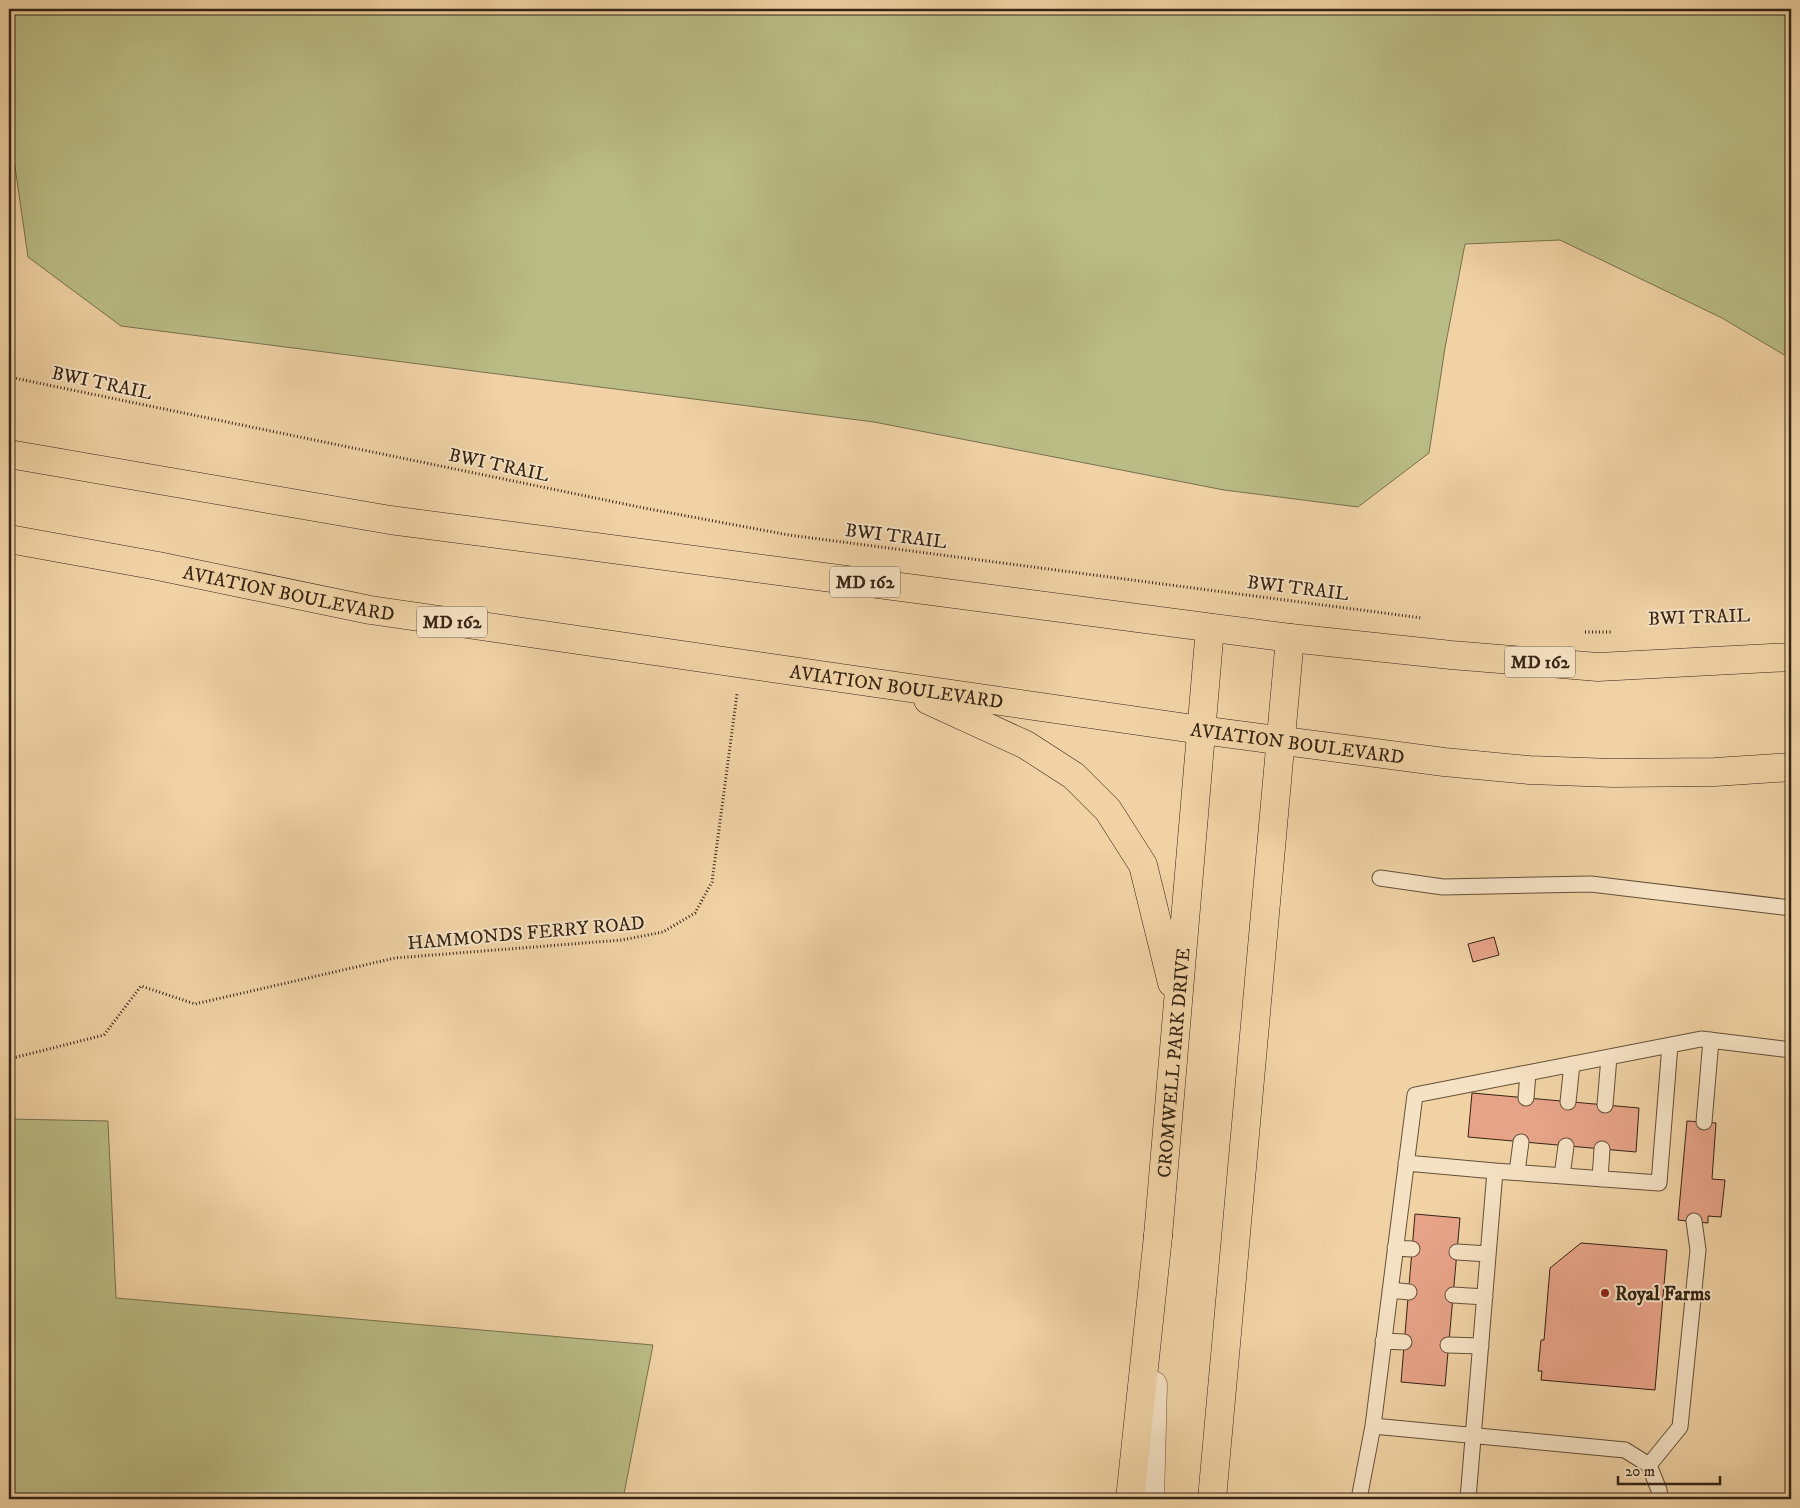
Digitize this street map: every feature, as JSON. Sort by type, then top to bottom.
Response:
[{"type":"main road","name":"MD 162","points":[[9,454],[390,520],[1290,638],[1451,656],[1598,667],[1791,657]]},
{"type":"main road","name":"AVIATION BOULEVARD","points":[[9,539],[158,566],[370,610],[1201,730],[1444,762],[1529,770],[1613,773],[1715,772],[1791,767]]},
{"type":"main road","name":"CROMWELL PARK DRIVE","points":[[1158,1236],[1210,628]]},
{"type":"main road","points":[[1212,1499],[1290,638]]},
{"type":"main road","points":[[899,687],[1026,745],[1074,776],[1108,810],[1143,865],[1177,1003]]},
{"type":"main road","points":[[1715,772],[1791,776]]},
{"type":"main road","points":[[1130,1499],[1158,1236]]},
{"type":"street","name":"CROMWELL PARK DRIVE","points":[[1150,1499],[1158,1236]]},
{"type":"lane","points":[[1380,878],[1443,887],[1591,884],[1791,908]]},
{"type":"lane","points":[[1359,1499],[1373,1426],[1414,1095],[1701,1039],[1791,1050]]},
{"type":"lane","points":[[1704,1122],[1711,1040]]},
{"type":"lane","points":[[1406,1163],[1659,1183],[1670,1045]]},
{"type":"lane","points":[[1605,1105],[1609,1057]]},
{"type":"lane","points":[[1568,1102],[1572,1064]]},
{"type":"lane","points":[[1526,1098],[1528,1073]]},
{"type":"lane","points":[[1518,1172],[1521,1142]]},
{"type":"lane","points":[[1562,1176],[1566,1146]]},
{"type":"lane","points":[[1600,1179],[1602,1149]]},
{"type":"lane","points":[[1468,1499],[1495,1171]]},
{"type":"lane","points":[[1649,1465],[1680,1427],[1698,1250],[1694,1221]]},
{"type":"lane","points":[[1395,1248],[1412,1249]]},
{"type":"lane","points":[[1457,1252],[1488,1254]]},
{"type":"lane","points":[[1390,1290],[1409,1292]]},
{"type":"lane","points":[[1453,1294],[1485,1297]]},
{"type":"lane","points":[[1383,1341],[1404,1342]]},
{"type":"lane","points":[[1448,1345],[1481,1346]]},
{"type":"lane","points":[[1373,1426],[1625,1450],[1649,1465],[1659,1490],[1660,1499]]},
{"type":"path","name":"BWI TRAIL","points":[[9,377],[644,508],[789,535],[1432,619]]},
{"type":"path","points":[[1575,632],[1615,632]]},
{"type":"path","name":"HAMMONDS FERRY ROAD","points":[[9,1059],[104,1036],[141,986],[195,1004],[395,958],[622,940],[663,932],[695,913],[712,882],[741,664]]},
{"type":"green space","points":[[9,9],[1791,9],[1791,359],[1722,318],[1560,240],[1465,244],[1445,348],[1429,453],[1358,507],[1224,490],[874,422],[121,326],[28,257],[9,125]]},
{"type":"green space","points":[[9,1119],[108,1121],[116,1298],[653,1345],[623,1499],[9,1499]]},
{"type":"building","points":[[1494,937],[1499,955],[1473,962],[1468,944]]},
{"type":"building","points":[[1472,1093],[1639,1108],[1636,1152],[1468,1137]]},
{"type":"building","points":[[1687,1121],[1716,1123],[1712,1179],[1725,1180],[1721,1217],[1708,1216],[1708,1223],[1678,1220]]},
{"type":"building","points":[[1415,1214],[1460,1218],[1445,1386],[1401,1382]]},
{"type":"building","name":"Royal Farms","points":[[1581,1243],[1667,1250],[1655,1390],[1541,1380],[1542,1371],[1538,1371],[1541,1340],[1544,1340],[1550,1268]]},
{"type":"place","name":"Royal Farms","points":[[1605,1293]]}]
